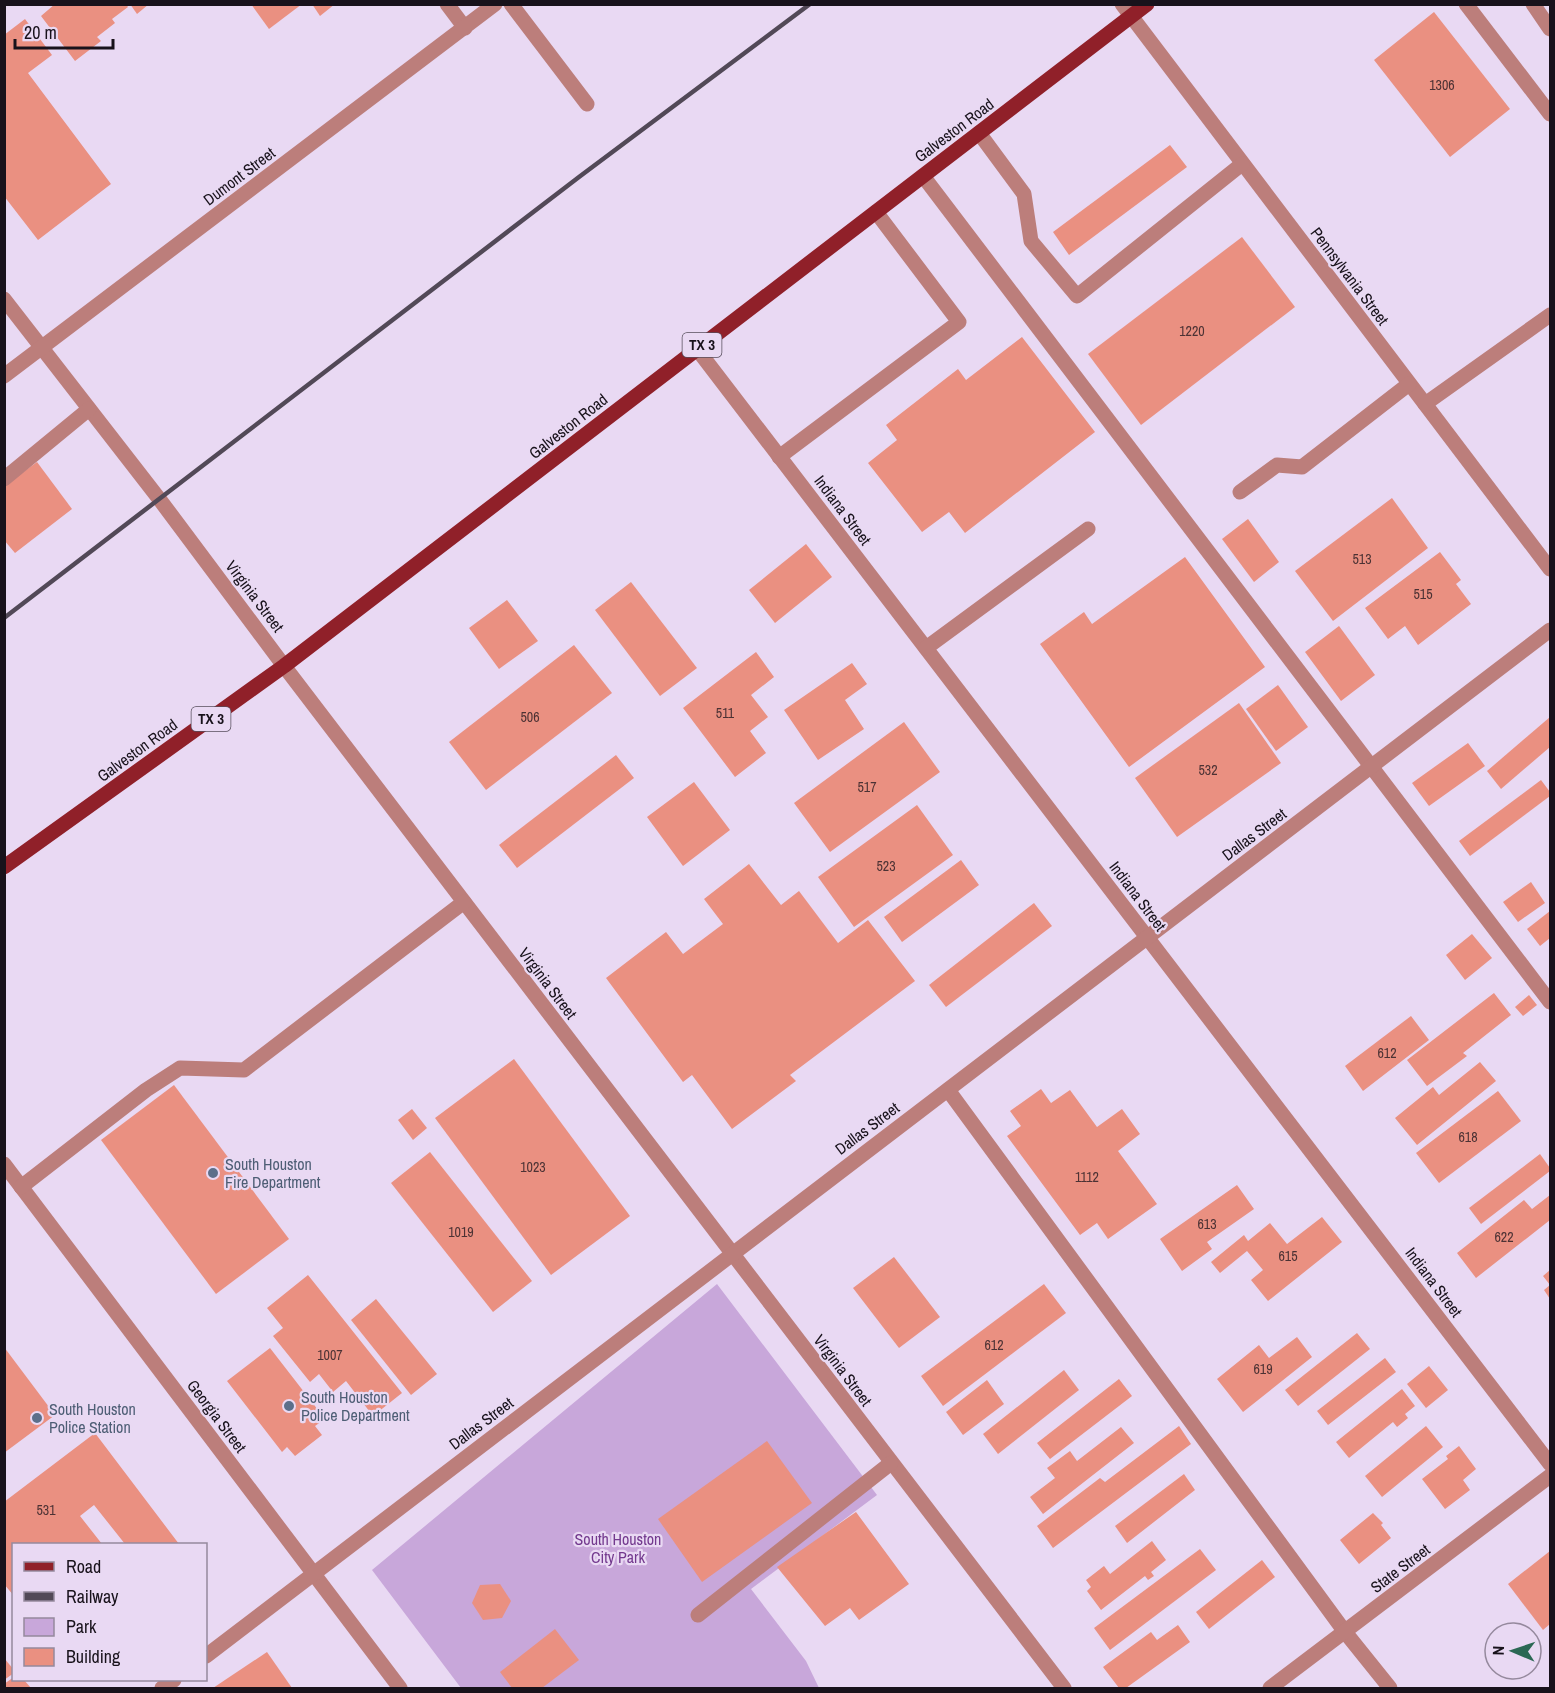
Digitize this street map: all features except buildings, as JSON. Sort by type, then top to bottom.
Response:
[{"type":"main road","name":"Galveston Road","points":[[4,867],[284,666],[979,133],[1126,11],[1147,4]]},
{"type":"street","points":[[447,4],[465,28]]},
{"type":"street","name":"Dumont Street","points":[[4,376],[495,4]]},
{"type":"street","points":[[511,4],[587,104]]},
{"type":"street","points":[[1466,4],[1551,114]]},
{"type":"street","points":[[1533,4],[1551,30]]},
{"type":"street","name":"Pennsylvania Street","points":[[1126,11],[1551,569]]},
{"type":"street","points":[[979,133],[1024,194],[1031,241],[1077,296],[1242,164]]},
{"type":"street","points":[[923,176],[1551,1002]]},
{"type":"street","points":[[779,457],[959,322],[876,212]]},
{"type":"street","name":"Virginia Street","points":[[4,300],[160,500],[1064,1689]]},
{"type":"street","points":[[1425,405],[1551,315]]},
{"type":"street","name":"Indiana Street","points":[[697,349],[1551,1464]]},
{"type":"street","points":[[1240,492],[1277,465],[1302,467],[1409,384]]},
{"type":"street","points":[[4,479],[89,409]]},
{"type":"street","points":[[926,648],[1088,529]]},
{"type":"street","name":"Dallas Street","points":[[207,1655],[1551,630]]},
{"type":"street","points":[[21,1187],[146,1090],[180,1068],[244,1070],[464,902]]},
{"type":"street","points":[[948,1089],[1345,1632],[1390,1689]]},
{"type":"street","name":"Georgia Street","points":[[4,1164],[400,1689]]},
{"type":"street","points":[[698,1615],[891,1462]]},
{"type":"street","name":"State Street","points":[[1270,1689],[1551,1476]]},
{"type":"green space","name":"South Houston City Park","points":[[717,1284],[877,1495],[751,1589],[806,1661],[819,1688],[461,1688],[372,1570]]},
{"type":"railway","points":[[4,618],[579,177],[810,4]]},
{"type":"place","name":"South Houston Fire Department","points":[[213,1173]]},
{"type":"place","name":"South Houston Police Department","points":[[289,1406]]},
{"type":"place","name":"South Houston Police Station","points":[[37,1418]]}]
